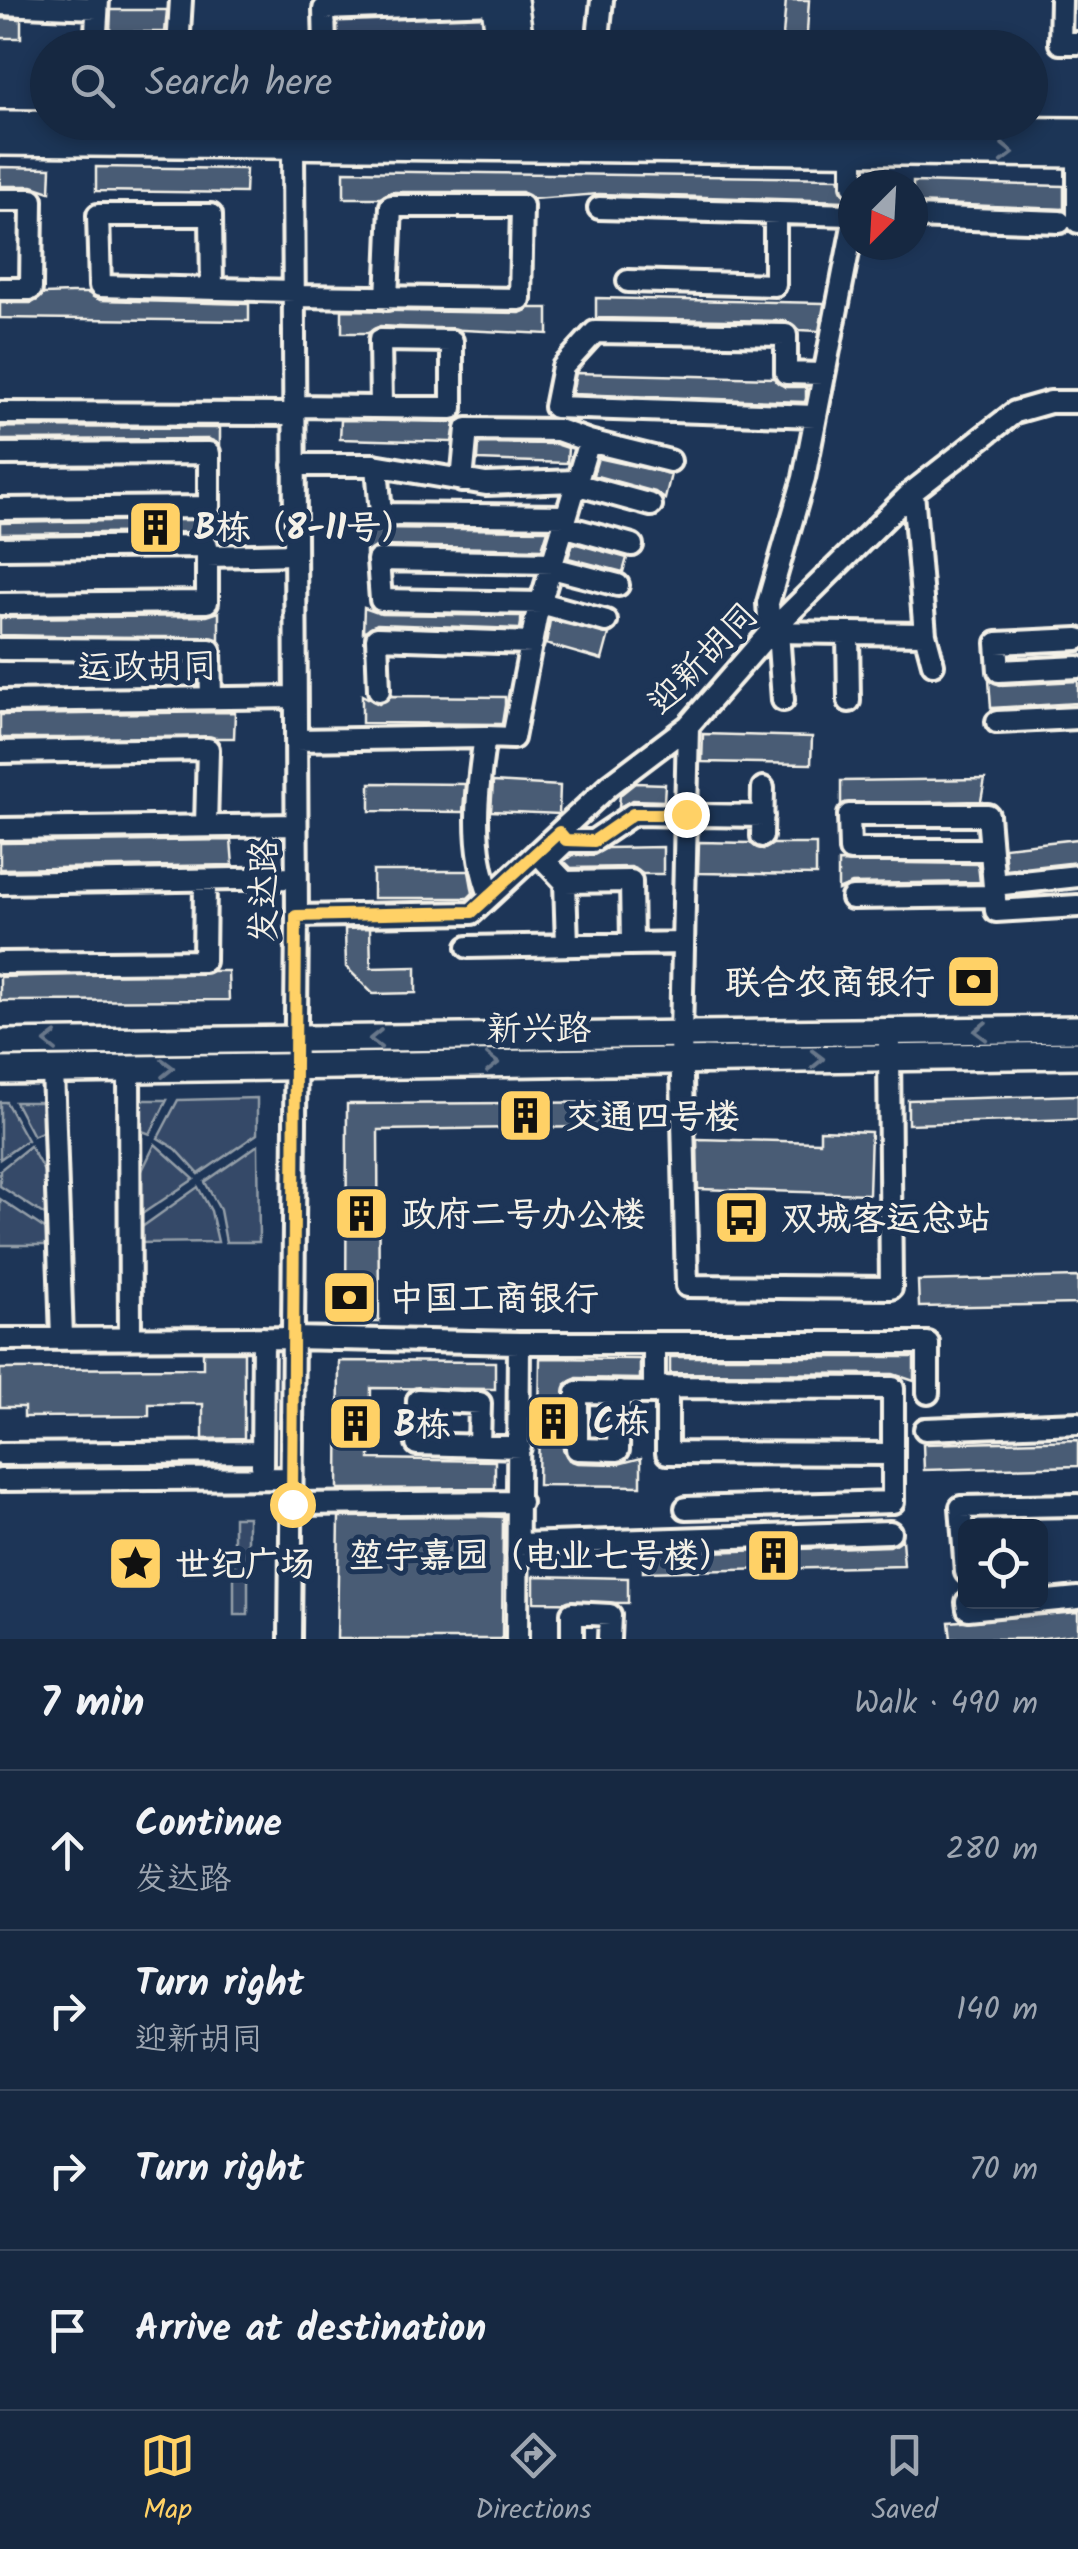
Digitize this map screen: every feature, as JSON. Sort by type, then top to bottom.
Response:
[{"type":"main road","points":[[501,1],[501,30]]},
{"type":"main road","points":[[501,1],[513,30]]},
{"type":"main road","points":[[0,124],[30,124]]},
{"type":"main road","points":[[1048,131],[1078,131]]},
{"type":"main road","points":[[0,142],[293,144],[364,140]]},
{"type":"main road","points":[[672,140],[853,151],[1078,154]]},
{"type":"main road","name":"新兴路","points":[[0,1043],[685,1062],[1078,1029]]},
{"type":"main road","name":"新兴路","points":[[0,1071],[128,1068],[294,1053],[682,1035],[1078,1055]]},
{"type":"street","points":[[179,30],[181,0]]},
{"type":"street","points":[[599,30],[602,0]]},
{"type":"street","points":[[1061,0],[1060,43],[1078,43]]},
{"type":"street","points":[[325,30],[324,9],[501,1]]},
{"type":"street","points":[[0,4],[98,4],[96,30]]},
{"type":"street","name":"发达路","points":[[290,1639],[296,916],[293,144]]},
{"type":"street","points":[[853,151],[853,170]]},
{"type":"street","points":[[928,217],[1069,222],[1078,166]]},
{"type":"street","points":[[0,200],[32,200],[32,214],[31,290],[0,289]]},
{"type":"street","points":[[212,289],[211,215],[98,215],[100,286],[387,299],[520,299],[522,206],[391,206],[387,299]]},
{"type":"street","points":[[599,208],[838,214]]},
{"type":"street","points":[[628,282],[775,285],[775,212]]},
{"type":"street","points":[[783,700],[768,603],[804,478],[846,260]]},
{"type":"street","points":[[815,416],[555,407],[563,367],[594,332],[786,335],[786,373],[823,374]]},
{"type":"street","points":[[0,413],[452,408],[452,341],[380,340],[380,407]]},
{"type":"street","name":"迎新胡同","points":[[296,916],[472,912],[562,836],[610,784],[688,726],[774,632],[913,492],[1016,412],[1050,402],[1078,402]]},
{"type":"street","points":[[462,481],[467,429],[558,430],[589,442],[670,462]]},
{"type":"street","points":[[296,740],[513,738],[541,602],[589,442]]},
{"type":"street","points":[[0,454],[208,453],[209,507],[0,509]]},
{"type":"street","points":[[294,464],[377,466],[462,481],[575,482],[650,505]]},
{"type":"street","points":[[377,466],[381,514],[565,521],[632,544]]},
{"type":"street","points":[[913,492],[924,634],[934,664]]},
{"type":"street","points":[[82,508],[82,547]]},
{"type":"street","points":[[0,548],[207,546],[207,602],[0,604]]},
{"type":"street","points":[[207,556],[295,554]]},
{"type":"street","points":[[606,620],[541,602],[381,600],[378,560],[552,565],[618,585]]},
{"type":"street","points":[[774,632],[924,634]]},
{"type":"street","points":[[848,633],[849,700]]},
{"type":"street","points":[[379,690],[377,638],[532,642]]},
{"type":"street","points":[[1078,640],[998,643],[999,671],[1078,667]]},
{"type":"street","points":[[0,649],[210,650],[211,698]]},
{"type":"street","name":"运政胡同","points":[[0,701],[296,697]]},
{"type":"street","points":[[997,722],[1078,718]]},
{"type":"street","points":[[688,726],[682,1035],[686,1286],[891,1288],[889,1045]]},
{"type":"street","points":[[485,737],[479,776],[478,864],[490,895]]},
{"type":"street","points":[[0,752],[208,749],[206,826]]},
{"type":"street","points":[[632,944],[631,882],[565,882],[544,862],[562,836],[594,841],[633,814],[686,814],[762,826],[763,788]]},
{"type":"street","points":[[991,850],[850,850],[849,816],[988,815],[991,850],[994,891],[996,910],[1078,906]]},
{"type":"street","points":[[0,830],[296,825]]},
{"type":"street","points":[[852,898],[994,891],[1078,876]]},
{"type":"street","points":[[0,883],[296,878]]},
{"type":"street","points":[[0,963],[204,961],[205,880]]},
{"type":"street","points":[[565,882],[567,945]]},
{"type":"street","points":[[468,947],[684,943]]},
{"type":"street","points":[[128,1068],[130,1337]]},
{"type":"street","points":[[53,1070],[62,1338]]},
{"type":"street","points":[[0,1340],[130,1337],[519,1343],[928,1343],[928,1392]]},
{"type":"street","points":[[262,1478],[263,1338]]},
{"type":"street","points":[[517,1639],[519,1343]]},
{"type":"street","points":[[654,1343],[666,1453],[893,1454]]},
{"type":"street","points":[[619,1392],[654,1393],[660,1387],[893,1388],[893,1502],[686,1508]]},
{"type":"street","points":[[925,1429],[1078,1424]]},
{"type":"street","points":[[479,1446],[520,1447]]},
{"type":"street","points":[[0,1454],[262,1452]]},
{"type":"street","points":[[98,1453],[98,1479]]},
{"type":"street","points":[[0,1480],[292,1478]]},
{"type":"street","points":[[292,1504],[520,1502]]},
{"type":"street","points":[[962,1519],[961,1507],[1078,1505]]},
{"type":"street","points":[[519,1544],[890,1532]]},
{"type":"street","points":[[1048,1601],[1078,1598]]},
{"type":"street","points":[[572,1639],[572,1613],[610,1615],[609,1639]]},
{"type":"shaded area","points":[[481,9],[484,30],[329,30],[329,14]]},
{"type":"shaded area","points":[[257,1098],[257,1134],[199,1174],[176,1149],[158,1138],[178,1100]]},
{"type":"shaded area","points":[[134,1100],[167,1100],[150,1134],[134,1128]]},
{"type":"shaded area","points":[[0,1102],[6,1102],[27,1140],[0,1159]]},
{"type":"shaded area","points":[[15,1102],[48,1102],[49,1129],[33,1136]]},
{"type":"shaded area","points":[[155,1144],[194,1179],[136,1218],[136,1183]]},
{"type":"shaded area","points":[[258,1145],[259,1242],[226,1242],[220,1210],[205,1182]]},
{"type":"shaded area","points":[[30,1146],[51,1184],[51,1219],[0,1186],[0,1170]]},
{"type":"shaded area","points":[[198,1187],[211,1211],[218,1242],[135,1243],[135,1232]]},
{"type":"shaded area","points":[[0,1199],[51,1233],[52,1245],[0,1245]]},
{"type":"shaded area","points":[[234,1517],[248,1517],[248,1615],[234,1615]]},
{"type":"building","points":[[786,0],[809,0],[807,30],[784,30]]},
{"type":"building","points":[[111,10],[167,10],[165,30],[110,30]]},
{"type":"building","points":[[0,18],[21,19],[21,38],[0,38]]},
{"type":"building","points":[[0,167],[51,168],[50,192],[32,186],[0,186]]},
{"type":"building","points":[[96,167],[246,169],[245,193],[96,191]]},
{"type":"building","points":[[344,171],[838,178],[838,201],[599,194],[533,199],[522,192],[391,192],[380,198],[344,198]]},
{"type":"building","points":[[928,182],[1064,186],[1064,209],[928,204]]},
{"type":"building","points":[[88,293],[100,300],[249,304],[249,321],[0,318],[0,303],[32,303],[44,294]]},
{"type":"building","points":[[596,298],[824,305],[819,331],[799,330],[786,321],[596,318]]},
{"type":"building","points":[[530,308],[548,308],[548,334],[380,326],[368,333],[342,333],[342,310],[520,313]]},
{"type":"building","points":[[576,373],[774,378],[785,387],[806,387],[806,398],[805,402],[572,394]]},
{"type":"building","points":[[341,420],[456,421],[452,442],[340,439]]},
{"type":"building","points":[[0,427],[220,428],[220,445],[209,439],[0,440]]},
{"type":"building","points":[[479,443],[556,444],[568,448],[567,463],[478,460]]},
{"type":"building","points":[[598,458],[671,474],[665,499],[655,492],[593,475]]},
{"type":"building","points":[[216,519],[216,536],[207,532],[0,534],[0,523]]},
{"type":"building","points":[[366,525],[548,530],[542,549],[378,546],[366,553]]},
{"type":"building","points":[[573,543],[627,558],[623,572],[568,558]]},
{"type":"building","points":[[364,608],[381,614],[521,616],[521,623],[520,629],[377,624],[363,632]]},
{"type":"building","points":[[219,612],[219,639],[0,635],[0,618],[207,616]]},
{"type":"building","points":[[550,620],[609,634],[602,660],[546,644]]},
{"type":"building","points":[[989,680],[1000,685],[1078,681],[1078,703],[991,708]]},
{"type":"building","points":[[362,695],[379,704],[391,696],[505,697],[505,705],[502,724],[362,723]]},
{"type":"building","points":[[235,712],[234,738],[0,738],[0,715]]},
{"type":"building","points":[[703,734],[812,737],[811,764],[702,762]]},
{"type":"building","points":[[985,779],[981,801],[841,804],[841,781]]},
{"type":"building","points":[[493,782],[560,786],[559,814],[491,811]]},
{"type":"building","points":[[370,783],[465,784],[463,812],[370,811]]},
{"type":"building","points":[[635,783],[665,784],[664,801],[633,800],[619,807],[620,795]]},
{"type":"building","points":[[1078,839],[1078,862],[1006,870],[1004,847]]},
{"type":"building","points":[[231,840],[233,865],[0,869],[0,843]]},
{"type":"building","points":[[699,842],[750,843],[763,850],[773,844],[816,844],[816,875],[698,873]]},
{"type":"building","points":[[663,847],[663,874],[643,874],[631,867],[571,868],[564,861],[572,855],[594,855],[607,848]]},
{"type":"building","points":[[838,862],[978,864],[980,882],[852,884],[838,890]]},
{"type":"building","points":[[373,871],[469,871],[473,893],[468,898],[373,898]]},
{"type":"building","points":[[370,928],[371,968],[416,967],[416,993],[373,994],[346,967],[345,929]]},
{"type":"building","points":[[228,971],[229,1000],[0,1001],[0,977]]},
{"type":"building","points":[[1078,1095],[1078,1119],[908,1124],[908,1100]]},
{"type":"building","points":[[665,1102],[666,1126],[378,1130],[379,1322],[346,1322],[347,1104]]},
{"type":"building","points":[[820,1130],[871,1132],[869,1194],[698,1189],[697,1139],[820,1142]]},
{"type":"building","points":[[1078,1277],[1078,1304],[919,1307],[918,1281]]},
{"type":"building","points":[[203,1352],[244,1352],[244,1438],[203,1439],[203,1404],[149,1404],[149,1416],[24,1417],[24,1407],[0,1407],[0,1369],[203,1368]]},
{"type":"building","points":[[670,1357],[914,1357],[914,1381],[893,1374],[670,1373]]},
{"type":"building","name":"C栋","points":[[540,1358],[640,1359],[640,1379],[577,1378],[566,1384],[563,1449],[569,1460],[577,1463],[618,1464],[641,1458],[641,1486],[538,1485]]},
{"type":"building","name":"B栋","points":[[339,1361],[495,1362],[495,1389],[371,1388],[370,1459],[495,1461],[495,1488],[338,1489]]},
{"type":"building","points":[[1078,1440],[1078,1466],[924,1470],[923,1444]]},
{"type":"building","points":[[339,1517],[503,1517],[502,1639],[337,1639]]},
{"type":"building","name":"堃宇嘉园（电业七号楼）","points":[[902,1539],[904,1566],[643,1572],[643,1554],[890,1546]]},
{"type":"building","points":[[534,1576],[628,1578],[628,1603],[534,1602]]},
{"type":"building","points":[[1078,1612],[1078,1634],[1035,1639],[951,1639],[949,1622]]},
{"type":"place","name":"B栋（8-11号）","points":[[155,527]]},
{"type":"place","name":"联合农商银行","points":[[974,982]]},
{"type":"place","name":"交通四号楼","points":[[526,1116]]},
{"type":"place","name":"政府二号办公楼","points":[[362,1214]]},
{"type":"place","name":"双城客运总站","points":[[742,1218]]},
{"type":"place","name":"中国工商银行","points":[[350,1298]]},
{"type":"place","name":"C栋","points":[[554,1421]]},
{"type":"place","name":"B栋","points":[[355,1424]]},
{"type":"place","name":"堃宇嘉园（电业七号楼）","points":[[773,1555]]},
{"type":"place","name":"世纪广场","points":[[136,1564]]},
{"type":"route","points":[[292,1504],[296,916],[472,912],[559,832],[566,840],[594,841],[633,814],[686,814]]}]
